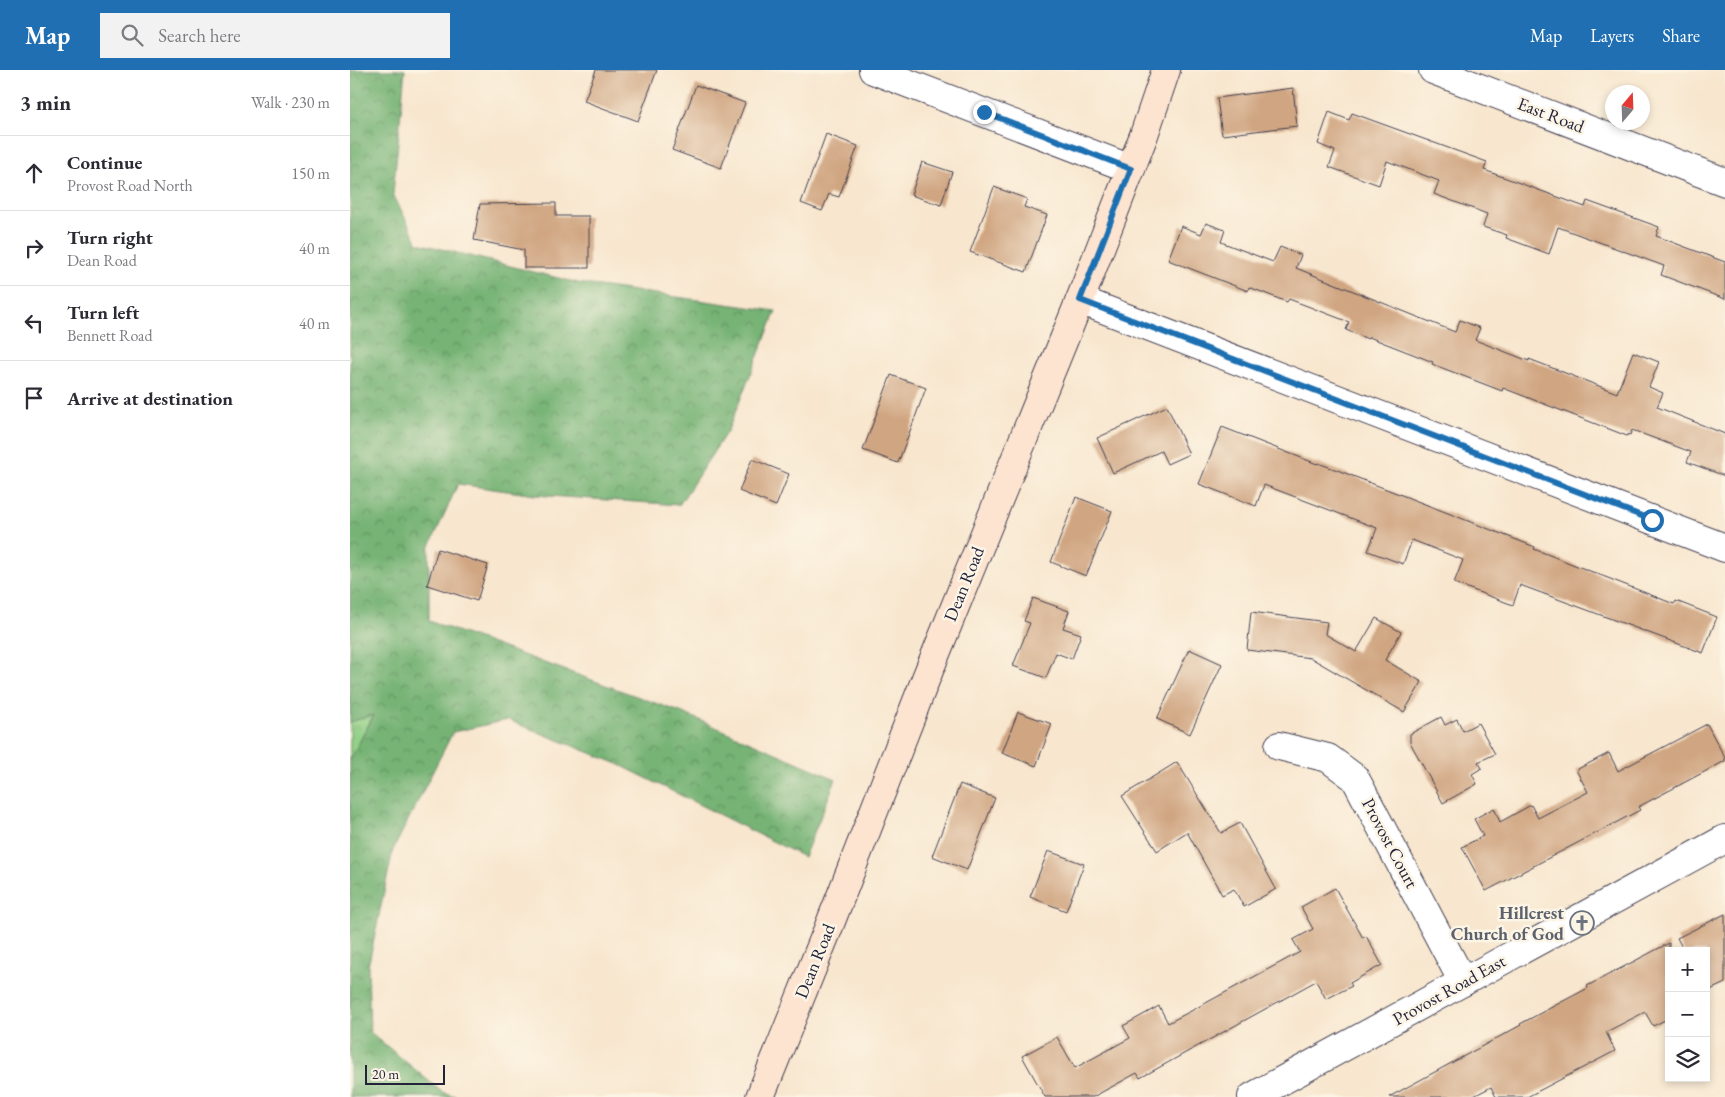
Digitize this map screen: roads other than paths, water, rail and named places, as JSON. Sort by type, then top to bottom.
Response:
[{"type":"main road","name":"Dean Road","points":[[760,1097],[926,678],[1080,300],[1131,169],[1166,70]]},
{"type":"street","points":[[873,70],[1131,169]]},
{"type":"street","name":"East Road","points":[[1433,70],[1725,182]]},
{"type":"street","points":[[1080,300],[1725,548]]},
{"type":"street","name":"Provost Court","points":[[1279,746],[1328,758],[1355,778],[1463,982]]},
{"type":"street","name":"Provost Road East","points":[[1252,1097],[1725,839]]},
{"type":"place","name":"Hillcrest Church of God","points":[[1582,923]]}]
